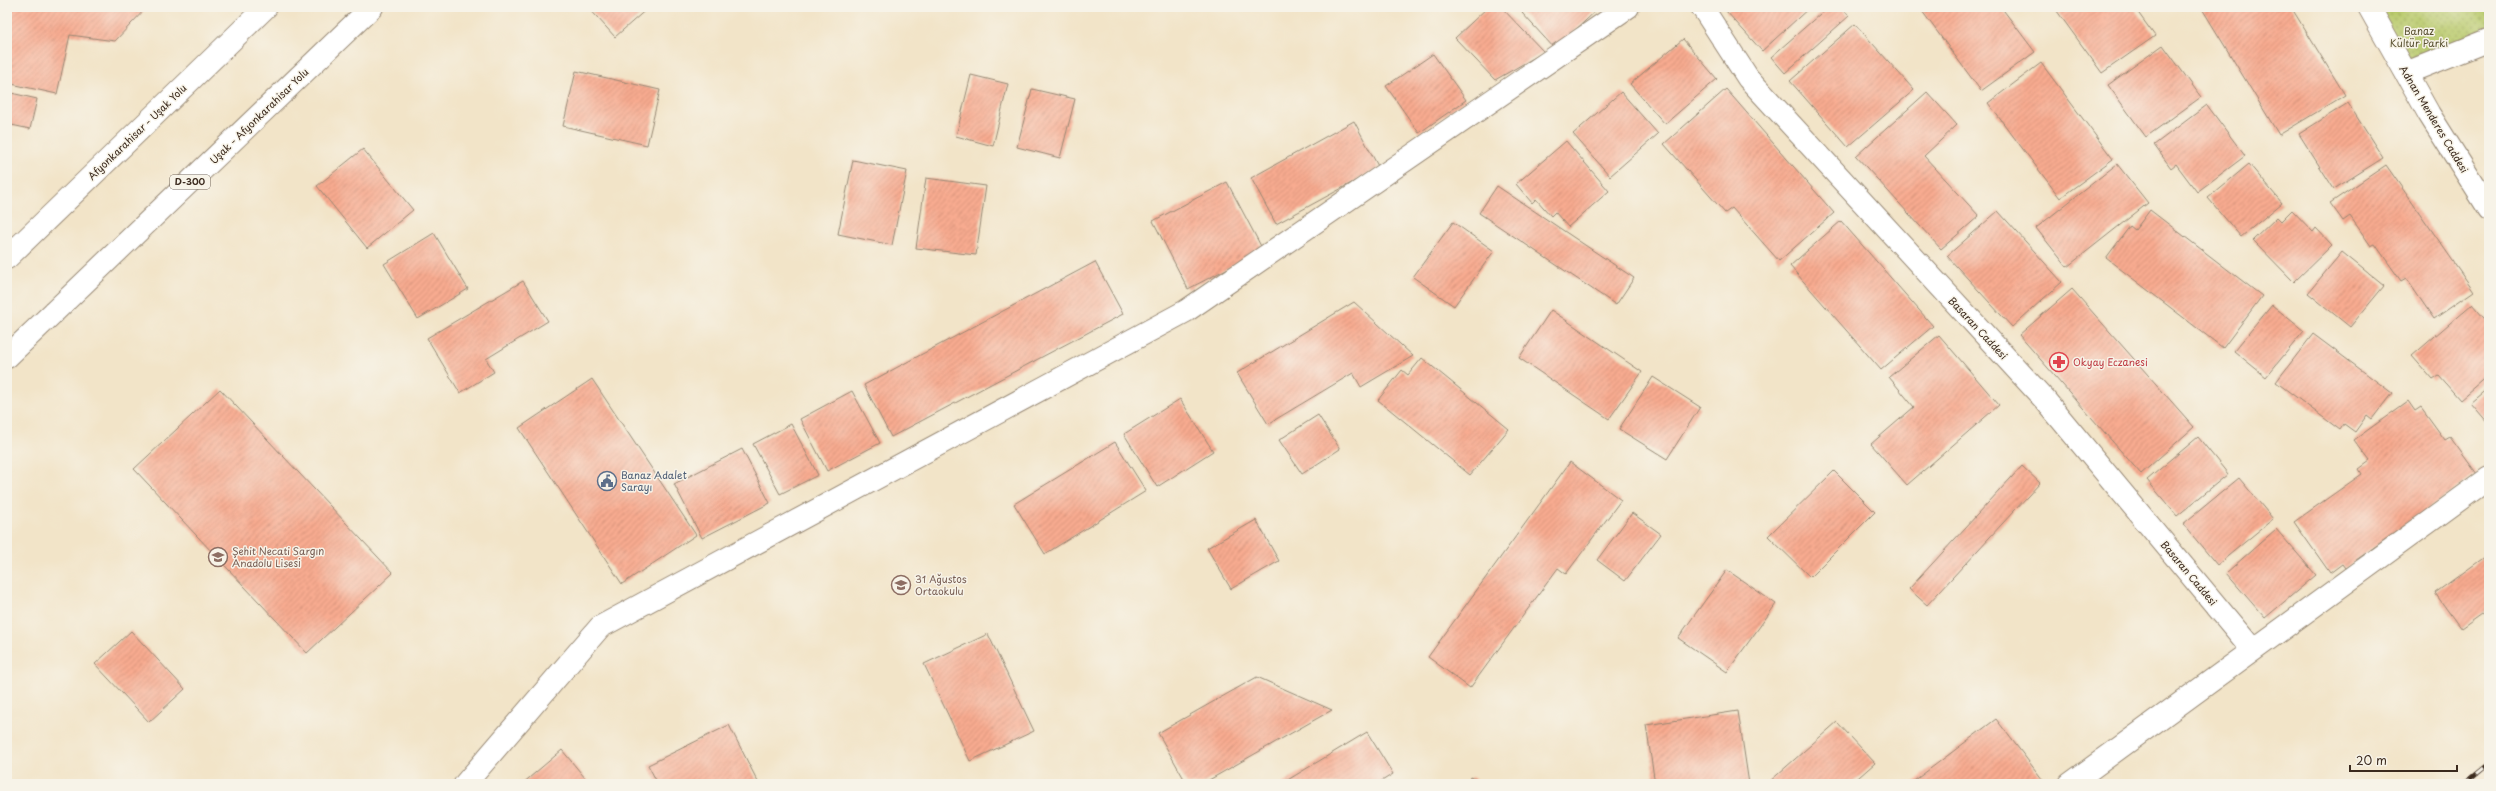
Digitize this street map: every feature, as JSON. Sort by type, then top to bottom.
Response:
[{"type":"main road","name":"Afyonkarahisar - Uşak Yolu","points":[[7,258],[266,7]]},
{"type":"main road","name":"Uşak - Afyonkarahisar Yolu","points":[[7,357],[372,7]]},
{"type":"main road","points":[[465,784],[600,627],[1186,311],[1628,7]]},
{"type":"main road","name":"Basaran Caddesi","points":[[1702,7],[1748,78],[2045,400],[2253,650]]},
{"type":"main road","name":"Adnan Menderes Caddesi","points":[[2369,7],[2406,73],[2489,209]]},
{"type":"main road","points":[[2406,73],[2489,40]]},
{"type":"main road","points":[[2070,784],[2489,478]]},
{"type":"green space","name":"Banaz Kültür Parki","points":[[2369,7],[2489,7],[2489,40],[2406,73]]},
{"type":"building","points":[[7,7],[147,7],[115,41],[70,35],[57,94],[7,83],[7,34],[10,23],[7,22]]},
{"type":"building","points":[[588,7],[649,7],[615,37]]},
{"type":"building","points":[[1488,7],[1501,7],[1544,52],[1495,80],[1455,38]]},
{"type":"building","points":[[1529,7],[1600,7],[1555,49],[1522,13]]},
{"type":"building","points":[[1731,7],[1810,7],[1762,51],[1726,11]]},
{"type":"building","points":[[1828,7],[1841,7],[1849,16],[1785,73],[1771,57]]},
{"type":"building","points":[[1919,7],[2001,7],[2035,52],[1981,91]]},
{"type":"building","points":[[2054,7],[2134,7],[2155,36],[2102,73]]},
{"type":"building","points":[[2201,7],[2291,7],[2345,95],[2279,135]]},
{"type":"building","points":[[1855,24],[1914,90],[1848,147],[1790,81]]},
{"type":"building","points":[[1683,39],[1717,79],[1665,124],[1630,84]]},
{"type":"building","points":[[2163,45],[2201,97],[2146,137],[2108,85]]},
{"type":"building","points":[[1433,54],[1466,100],[1419,133],[1386,86]]},
{"type":"building","points":[[2041,63],[2113,159],[2060,198],[1988,103]]},
{"type":"building","points":[[576,71],[660,90],[647,145],[563,126]]},
{"type":"building","points":[[971,75],[1008,84],[993,146],[956,136]]},
{"type":"building","points":[[1032,89],[1075,99],[1060,158],[1017,147]]},
{"type":"building","points":[[1726,89],[1834,213],[1779,261],[1732,208],[1725,213],[1664,144]]},
{"type":"building","points":[[7,92],[37,99],[30,129],[7,124]]},
{"type":"building","points":[[1621,92],[1658,134],[1610,176],[1573,134]]},
{"type":"building","points":[[1927,92],[1957,125],[1924,156],[1979,216],[1941,249],[1856,156]]},
{"type":"building","points":[[2348,103],[2383,158],[2334,189],[2299,134]]},
{"type":"building","points":[[2207,105],[2245,156],[2197,192],[2176,164],[2171,168],[2154,145]]},
{"type":"building","points":[[1354,121],[1379,168],[1276,224],[1251,178]]},
{"type":"building","points":[[1566,141],[1609,191],[1568,227],[1555,212],[1551,216],[1536,199],[1532,203],[1516,184]]},
{"type":"building","points":[[363,149],[413,210],[367,248],[317,186]]},
{"type":"building","points":[[853,160],[907,171],[892,245],[838,234]]},
{"type":"building","points":[[2117,164],[2148,203],[2067,267],[2036,228]]},
{"type":"building","points":[[2249,164],[2282,203],[2241,237],[2208,198]]},
{"type":"building","points":[[2386,165],[2474,291],[2434,319],[2406,278],[2401,281],[2375,244],[2371,246],[2350,216],[2343,221],[2330,203]]},
{"type":"building","points":[[926,178],[986,186],[976,255],[916,248]]},
{"type":"building","points":[[1227,182],[1263,250],[1188,289],[1153,221]]},
{"type":"building","points":[[1497,186],[1634,278],[1616,305],[1479,213]]},
{"type":"building","points":[[2150,210],[2262,296],[2223,348],[2106,258],[2130,226],[2135,230]]},
{"type":"building","points":[[2292,210],[2313,232],[2316,228],[2332,245],[2294,282],[2253,240],[2277,217],[2281,221]]},
{"type":"building","points":[[1998,211],[2062,282],[2012,327],[1947,256]]},
{"type":"building","points":[[1841,221],[1933,326],[1881,370],[1790,266]]},
{"type":"building","points":[[1453,222],[1494,251],[1454,306],[1413,277]]},
{"type":"building","points":[[434,233],[468,289],[418,319],[384,264]]},
{"type":"building","points":[[2342,252],[2384,286],[2350,327],[2308,293]]},
{"type":"building","points":[[1095,262],[1123,314],[891,437],[864,385]]},
{"type":"building","points":[[523,281],[548,321],[486,359],[494,372],[460,393],[427,338]]},
{"type":"building","points":[[2072,289],[2194,427],[2141,474],[2019,335]]},
{"type":"building","points":[[1354,302],[1413,356],[1361,387],[1353,373],[1268,424],[1237,373]]},
{"type":"building","points":[[2472,304],[2489,324],[2489,375],[2460,400],[2439,376],[2433,380],[2412,356]]},
{"type":"building","points":[[2272,305],[2304,331],[2266,377],[2234,351]]},
{"type":"building","points":[[1551,310],[1642,372],[1609,419],[1519,358]]},
{"type":"building","points":[[2313,334],[2392,393],[2372,419],[2367,415],[2355,432],[2344,424],[2340,430],[2276,382]]},
{"type":"building","points":[[1939,335],[1999,405],[1907,485],[1871,444],[1914,407],[1889,377]]},
{"type":"building","points":[[1422,358],[1509,429],[1470,475],[1378,400],[1402,370],[1408,375]]},
{"type":"building","points":[[1653,377],[1700,407],[1667,459],[1619,429]]},
{"type":"building","name":"Banaz Adalet Sarayı","points":[[592,379],[696,535],[622,584],[519,428]]},
{"type":"building","points":[[2489,388],[2489,424],[2471,403]]},
{"type":"building","points":[[220,389],[393,573],[307,653],[134,469]]},
{"type":"building","points":[[852,391],[880,443],[827,471],[800,419]]},
{"type":"building","points":[[1180,399],[1213,451],[1157,487],[1124,434]]},
{"type":"building","points":[[2408,401],[2415,411],[2421,407],[2445,440],[2450,437],[2477,474],[2345,568],[2342,564],[2330,573],[2294,522],[2362,474],[2359,469],[2370,461],[2354,440]]},
{"type":"building","points":[[1318,415],[1340,449],[1302,474],[1279,440]]},
{"type":"building","points":[[791,424],[818,475],[780,494],[753,444]]},
{"type":"building","points":[[2198,437],[2228,474],[2177,516],[2147,480]]},
{"type":"building","points":[[1115,442],[1146,491],[1045,554],[1014,504]]},
{"type":"building","points":[[742,449],[770,503],[702,538],[674,484]]},
{"type":"building","points":[[1570,462],[1621,500],[1566,574],[1558,568],[1470,688],[1428,657]]},
{"type":"building","points":[[2022,466],[2040,483],[1927,605],[1909,589]]},
{"type":"building","points":[[1834,471],[1875,512],[1810,577],[1768,536]]},
{"type":"building","points":[[2239,478],[2273,519],[2217,565],[2183,524]]},
{"type":"building","points":[[1632,513],[1661,534],[1625,581],[1597,560]]},
{"type":"building","points":[[1256,520],[1279,561],[1231,589],[1207,548]]},
{"type":"building","points":[[2276,529],[2316,575],[2265,618],[2226,573]]},
{"type":"building","points":[[2489,554],[2489,609],[2461,629],[2435,593]]},
{"type":"building","points":[[1727,570],[1776,604],[1727,672],[1678,638]]},
{"type":"building","points":[[131,631],[185,689],[149,722],[95,664]]},
{"type":"building","points":[[988,634],[1034,731],[970,761],[924,664]]},
{"type":"building","points":[[1257,677],[1332,710],[1202,784],[1187,784],[1158,733]]},
{"type":"building","points":[[1738,711],[1749,784],[1655,784],[1646,725]]},
{"type":"building","points":[[1996,719],[2046,784],[1910,784]]},
{"type":"building","points":[[1837,722],[1875,763],[1851,784],[1770,784],[1769,782]]},
{"type":"building","points":[[729,725],[759,784],[658,784],[648,765]]},
{"type":"building","points":[[1367,732],[1393,774],[1377,784],[1281,784]]},
{"type":"building","points":[[562,750],[590,784],[522,784]]},
{"type":"building","points":[[1471,777],[1485,784],[1467,784]]},
{"type":"railway","points":[[2463,784],[2489,763]]},
{"type":"place","name":"Okyay Eczanesi","points":[[2059,362]]},
{"type":"place","name":"Banaz Adalet Sarayı","points":[[607,481]]},
{"type":"place","name":"Şehit Necati Sargın Anadolu Lisesi","points":[[218,557]]},
{"type":"place","name":"31 Ağustos Ortaokulu","points":[[901,585]]}]
